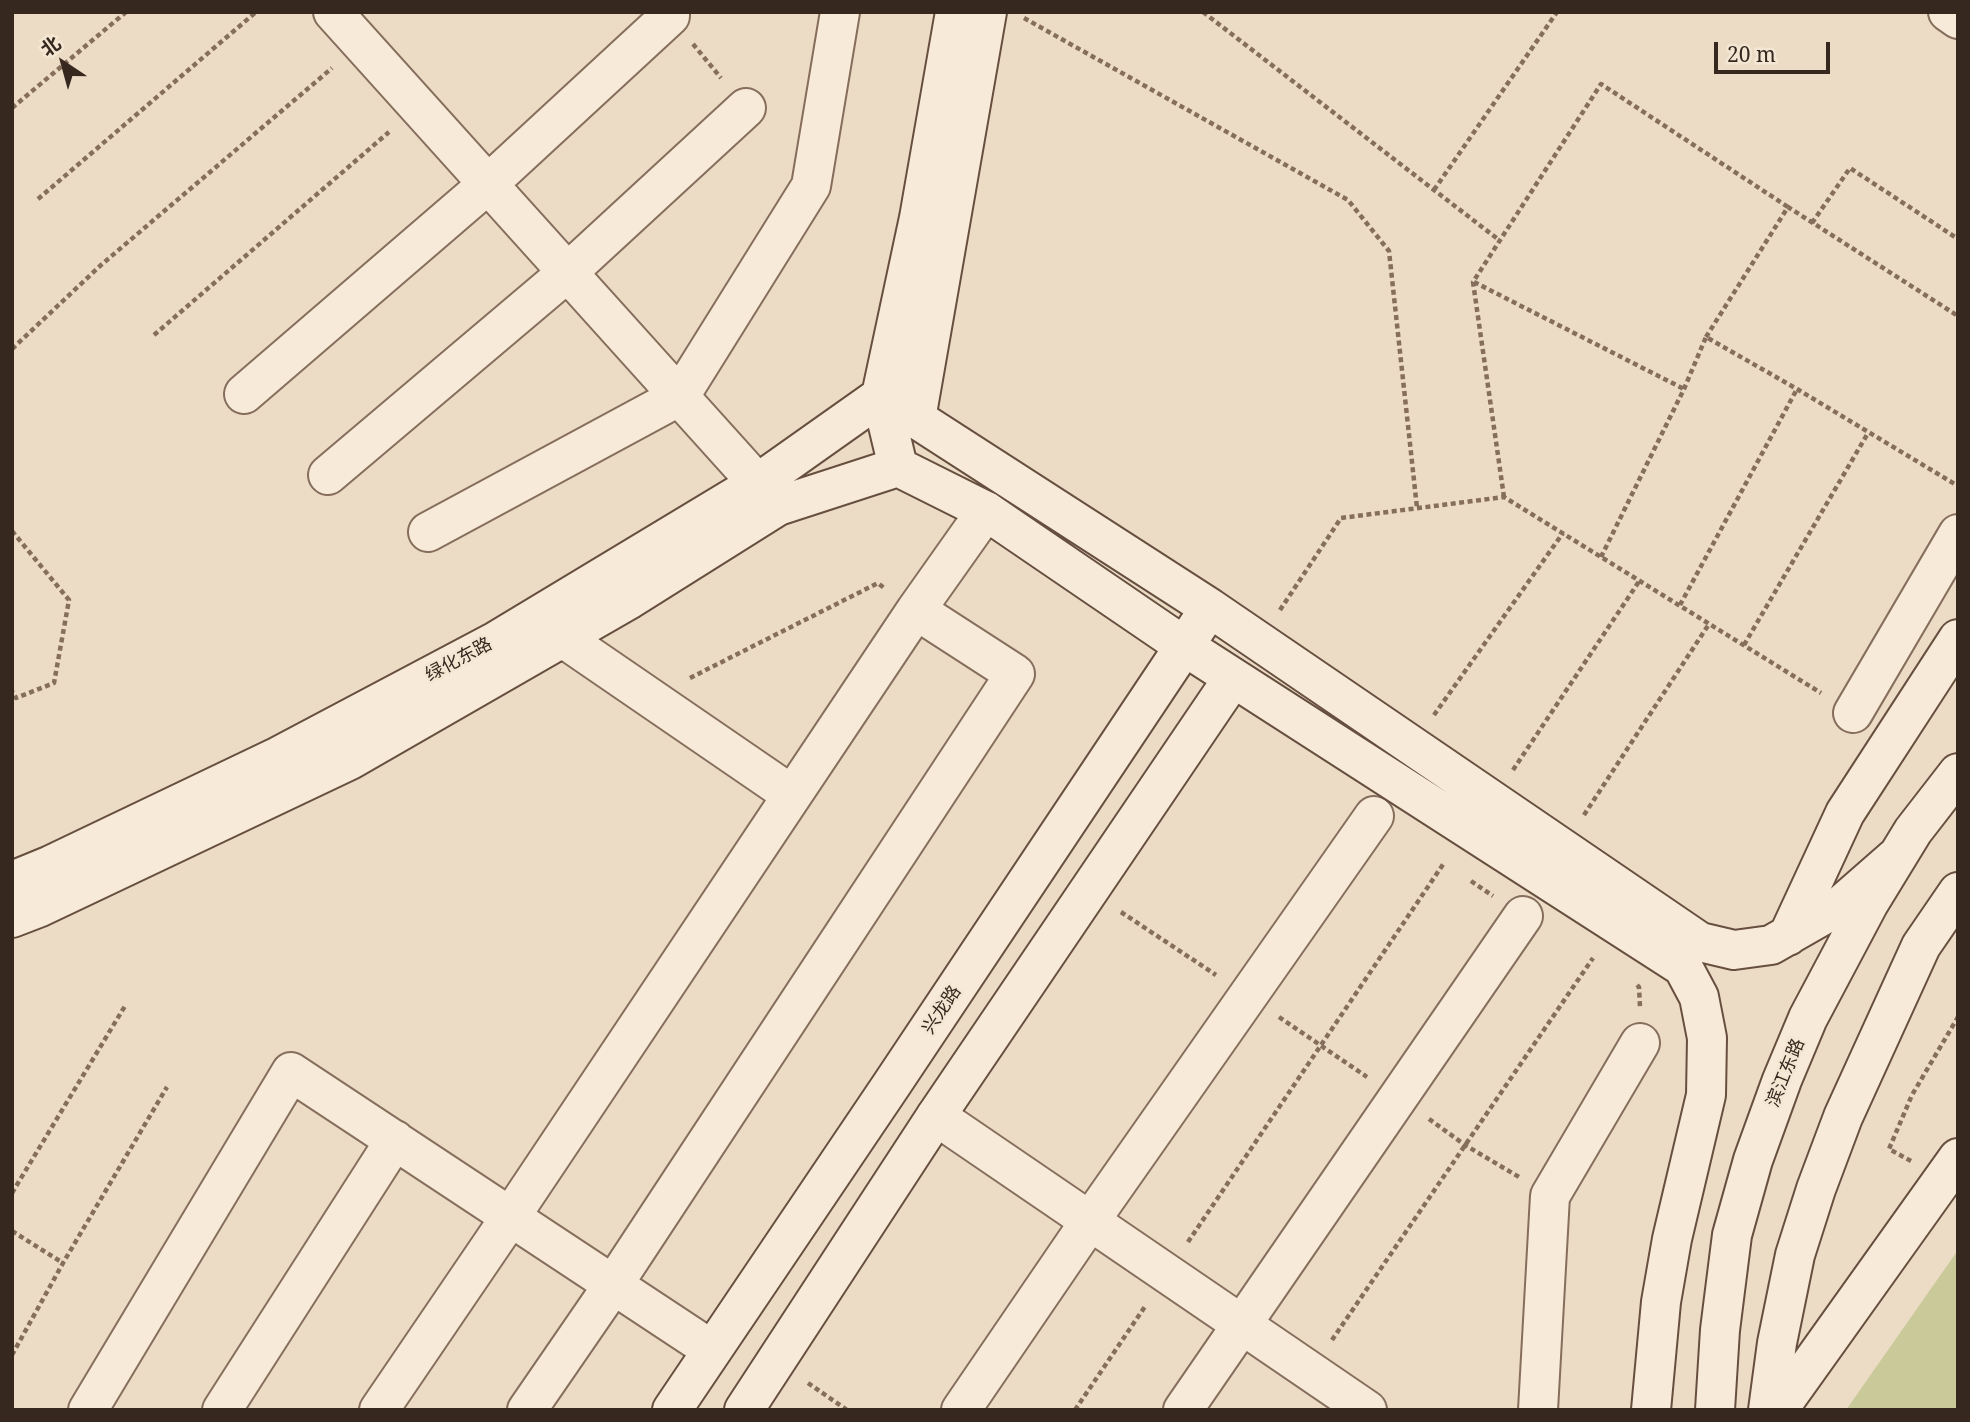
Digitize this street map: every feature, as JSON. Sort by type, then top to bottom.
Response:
[{"type":"street","points":[[334,12],[768,494]]},
{"type":"street","points":[[244,394],[488,184],[670,16],[670,12]]},
{"type":"street","points":[[428,532],[680,396],[811,186],[840,12]]},
{"type":"street","points":[[955,12],[919,218],[881,396],[898,467],[986,511],[1184,646],[1683,967],[1699,997],[1707,1038],[1706,1095],[1672,1239],[1661,1302],[1651,1410]]},
{"type":"street","points":[[916,418],[987,12]]},
{"type":"street","points":[[1948,12],[1958,19]]},
{"type":"street","points":[[328,475],[568,272],[746,108]]},
{"type":"street","points":[[881,396],[1210,608],[1700,942],[1734,950],[1771,945],[1841,905],[1897,856]]},
{"type":"street","name":"绿化东路","points":[[12,918],[350,760],[630,599],[768,494],[881,396]]},
{"type":"street","name":"绿化东路","points":[[12,881],[51,866],[275,758],[471,654],[681,531],[768,494],[898,467]]},
{"type":"street","points":[[379,1410],[986,511]]},
{"type":"street","points":[[1853,713],[1958,534]]},
{"type":"street","name":"兴龙路","points":[[671,1410],[1210,608]]},
{"type":"street","points":[[527,1410],[1015,674],[916,611]]},
{"type":"street","points":[[563,638],[792,795]]},
{"type":"street","points":[[1788,936],[1844,813],[1958,639]]},
{"type":"street","points":[[744,1410],[936,1116],[1233,678]]},
{"type":"street","name":"滨江东路","points":[[1716,1410],[1720,1330],[1732,1235],[1753,1160],[1782,1080],[1808,1018],[1869,903],[1913,831],[1958,773]]},
{"type":"street","points":[[961,1410],[1374,816]]},
{"type":"street","points":[[1768,1410],[1777,1343],[1795,1255],[1816,1189],[1843,1117],[1921,946],[1958,892]]},
{"type":"street","points":[[1184,1410],[1523,916]]},
{"type":"street","points":[[1538,1410],[1550,1196],[1640,1043]]},
{"type":"street","points":[[88,1410],[291,1072],[712,1350]]},
{"type":"street","points":[[936,1116],[1367,1410]]},
{"type":"street","points":[[222,1410],[395,1140]]},
{"type":"street","points":[[1777,1410],[1958,1158]]},
{"type":"path","points":[[12,108],[126,12]]},
{"type":"path","points":[[38,199],[256,12]]},
{"type":"path","points":[[1014,12],[1348,200],[1389,251],[1417,508]]},
{"type":"path","points":[[1203,12],[1499,240]]},
{"type":"path","points":[[1434,190],[1557,12]]},
{"type":"path","points":[[12,349],[101,265],[361,43]]},
{"type":"path","points":[[1504,497],[1473,282],[1601,84],[1958,316]]},
{"type":"path","points":[[154,334],[419,107]]},
{"type":"path","points":[[1812,223],[1850,168],[1958,239]]},
{"type":"path","points":[[1601,557],[1684,389],[1706,337],[1788,207]]},
{"type":"path","points":[[1473,282],[1684,389]]},
{"type":"path","points":[[1706,337],[1958,486]]},
{"type":"path","points":[[1680,605],[1797,389]]},
{"type":"path","points":[[1744,645],[1868,433]]},
{"type":"path","points":[[1279,609],[1341,518],[1504,497],[1853,713]]},
{"type":"path","points":[[12,531],[69,600],[54,683],[16,698],[12,691]]},
{"type":"path","points":[[1433,716],[1563,533]]},
{"type":"path","points":[[1513,771],[1640,580]]},
{"type":"path","points":[[651,698],[878,583],[916,611]]},
{"type":"path","points":[[1582,819],[1709,624]]},
{"type":"path","points":[[1075,1410],[1444,863],[1455,870]]},
{"type":"path","points":[[1466,878],[1523,916]]},
{"type":"path","points":[[1088,891],[1465,1144],[1550,1196]]},
{"type":"path","points":[[1310,1372],[1593,958],[1581,951]]},
{"type":"path","points":[[1628,980],[1639,987],[1640,1043]]},
{"type":"path","points":[[12,1194],[125,1006]]},
{"type":"path","points":[[1889,1149],[1912,1095],[1958,1017]]},
{"type":"path","points":[[12,1355],[167,1087]]},
{"type":"path","points":[[12,1231],[63,1263]]},
{"type":"path","points":[[775,1361],[847,1410]]},
{"type":"green space","points":[[1958,1250],[1958,1410],[1846,1410]]}]
